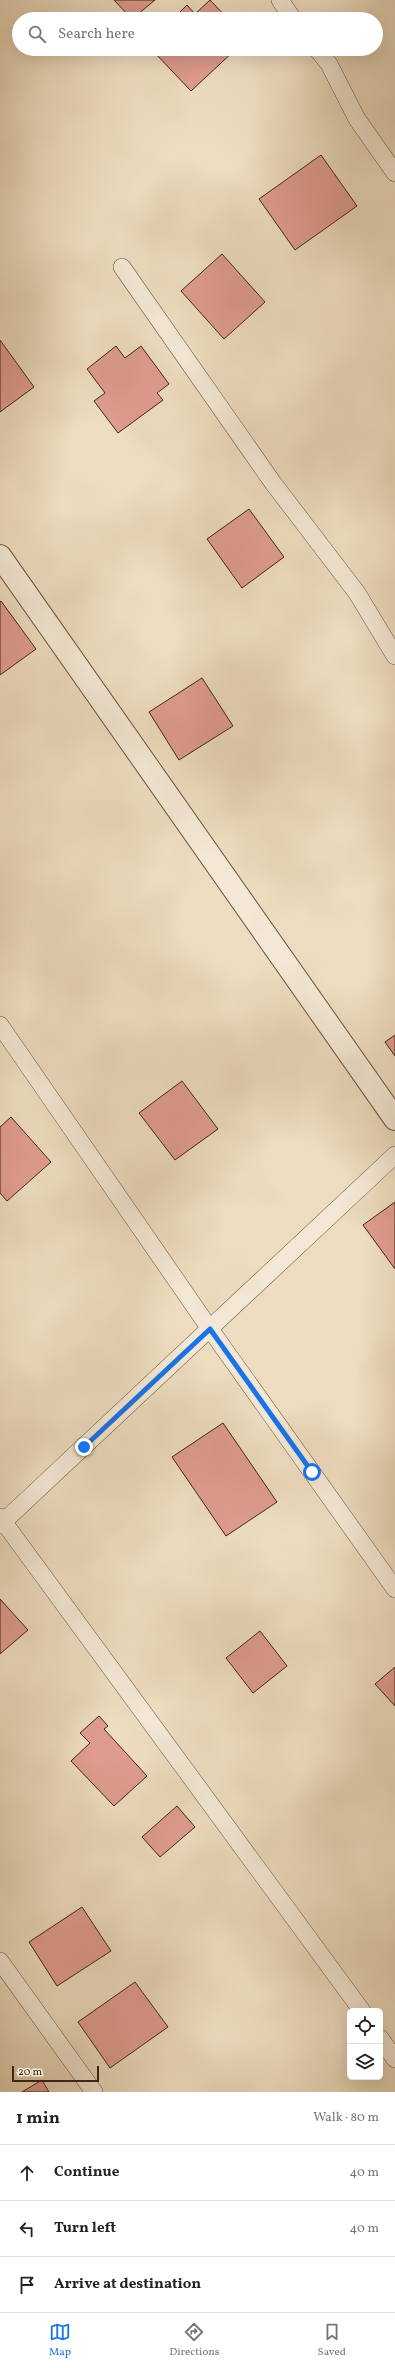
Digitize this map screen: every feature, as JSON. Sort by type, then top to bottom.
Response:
[{"type":"street","points":[[0,556],[395,1119]]},
{"type":"lane","points":[[280,0],[288,12]]},
{"type":"lane","points":[[323,56],[329,64],[357,119],[395,173]]},
{"type":"lane","points":[[122,267],[272,483],[357,593],[395,656]]},
{"type":"lane","points":[[0,1025],[210,1329],[395,1589]]},
{"type":"lane","points":[[360,2008],[1,1521],[210,1329],[395,1155]]},
{"type":"lane","points":[[0,1961],[94,2092]]},
{"type":"lane","points":[[383,2042],[395,2059]]},
{"type":"building","points":[[114,0],[155,0],[140,12],[125,12]]},
{"type":"building","points":[[210,0],[221,12],[197,12]]},
{"type":"building","points":[[187,5],[193,12],[180,12]]},
{"type":"building","points":[[158,56],[228,56],[191,91]]},
{"type":"building","points":[[321,155],[357,206],[295,250],[259,199]]},
{"type":"building","points":[[222,254],[265,302],[224,339],[181,291]]},
{"type":"building","points":[[0,340],[34,387],[0,412]]},
{"type":"building","points":[[116,346],[125,358],[141,346],[169,384],[157,393],[163,400],[118,433],[94,401],[105,393],[87,369]]},
{"type":"building","points":[[249,509],[284,557],[242,588],[207,539]]},
{"type":"building","points":[[1,601],[36,649],[0,675],[0,602]]},
{"type":"building","points":[[202,678],[233,726],[179,760],[149,712]]},
{"type":"building","points":[[395,1035],[395,1056],[385,1042]]},
{"type":"building","points":[[182,1081],[218,1129],[175,1160],[139,1113]]},
{"type":"building","points":[[11,1117],[51,1162],[7,1201],[0,1193],[0,1127]]},
{"type":"building","points":[[395,1202],[395,1269],[363,1225]]},
{"type":"building","points":[[223,1423],[277,1502],[226,1536],[172,1457]]},
{"type":"building","points":[[0,1599],[28,1630],[0,1654]]},
{"type":"building","points":[[260,1631],[287,1666],[253,1693],[226,1658]]},
{"type":"building","points":[[395,1667],[395,1706],[375,1684]]},
{"type":"building","points":[[99,1716],[108,1726],[104,1729],[147,1776],[114,1806],[71,1761],[90,1743],[80,1733]]},
{"type":"building","points":[[177,1806],[195,1827],[160,1857],[142,1837]]},
{"type":"building","points":[[82,1907],[111,1951],[57,1986],[29,1942]]},
{"type":"building","points":[[135,1982],[168,2027],[110,2068],[78,2022]]},
{"type":"building","points":[[42,2080],[49,2092],[22,2092]]},
{"type":"route","points":[[84,1447],[210,1329],[312,1472]]}]
